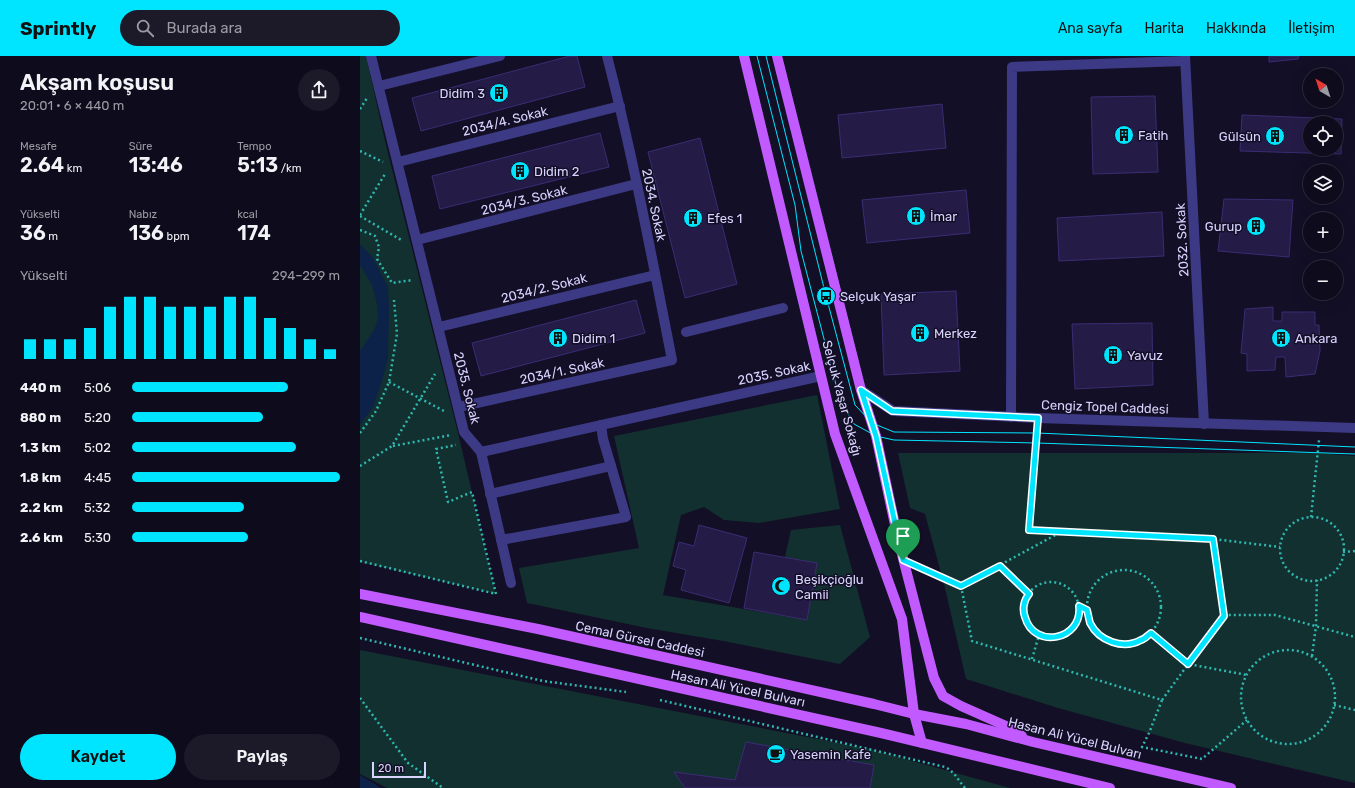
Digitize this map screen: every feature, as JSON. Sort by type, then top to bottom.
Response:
[{"type":"main road","name":"Selçuk Yaşar Sokağı","points":[[744,56],[835,434],[902,619],[914,714],[922,743]]},
{"type":"main road","name":"Selçuk Yaşar Sokağı","points":[[777,56],[861,390],[876,436],[903,560],[934,678],[943,696],[961,706],[1006,726],[1033,742]]},
{"type":"main road","name":"Cemal Gürsel Caddesi","points":[[360,594],[538,629],[914,714]]},
{"type":"main road","name":"Hasan Ali Yücel Bulvarı","points":[[360,617],[881,733],[1110,788]]},
{"type":"main road","name":"Hasan Ali Yücel Bulvarı","points":[[914,714],[966,724],[1033,742],[1231,788]]},
{"type":"street","name":"2035. Sokak","points":[[372,56],[464,432],[481,452],[821,376]]},
{"type":"street","points":[[379,86],[500,56]]},
{"type":"street","name":"2034. Sokak","points":[[606,56],[620,106],[672,360]]},
{"type":"street","points":[[1011,417],[1012,67],[1185,58]]},
{"type":"street","name":"2032. Sokak","points":[[1185,58],[1204,424]]},
{"type":"street","name":"2034/4. Sokak","points":[[398,162],[620,106]]},
{"type":"street","name":"2034/3. Sokak","points":[[417,240],[636,184]]},
{"type":"street","name":"2034/2. Sokak","points":[[439,327],[655,275]]},
{"type":"street","points":[[686,332],[783,308]]},
{"type":"street","name":"2034/1. Sokak","points":[[459,407],[672,360]]},
{"type":"street","name":"Cengiz Topel Caddesi","points":[[861,390],[892,411],[1038,418],[1355,428]]},
{"type":"street","points":[[501,540],[626,517],[603,439],[601,425]]},
{"type":"street","points":[[481,452],[511,583]]},
{"type":"street","points":[[490,494],[611,466]]},
{"type":"path","points":[[360,151],[385,163]]},
{"type":"path","points":[[387,172],[360,215],[405,242]]},
{"type":"path","points":[[360,230],[375,236],[379,247],[378,260],[392,283],[419,279]]},
{"type":"path","points":[[360,433],[376,411],[389,382],[397,334],[394,300]]},
{"type":"path","points":[[392,446],[437,372]]},
{"type":"path","points":[[389,382],[447,412]]},
{"type":"path","points":[[1038,418],[1029,530],[1213,539],[1280,547]]},
{"type":"path","points":[[1311,517],[1320,426]]},
{"type":"path","points":[[360,466],[392,446],[458,433]]},
{"type":"path","points":[[360,561],[496,594],[472,492],[448,502],[436,449],[460,444]]},
{"type":"path","points":[[1311,517],[1322,519],[1331,524],[1338,532],[1342,542],[1343,552],[1340,562],[1335,570],[1327,577],[1317,580],[1306,580],[1288,571],[1283,562],[1280,547],[1280,542],[1284,532],[1292,524],[1301,519],[1311,517]]},
{"type":"path","points":[[961,586],[1062,532]]},
{"type":"path","points":[[1213,539],[1224,616],[1162,700],[1142,747],[1202,759],[1247,720]]},
{"type":"path","points":[[1343,552],[1355,551]]},
{"type":"path","points":[[903,560],[961,586]]},
{"type":"path","points":[[1000,566],[1029,594]]},
{"type":"path","points":[[1124,570],[1136,572],[1147,578],[1156,587],[1161,598],[1162,610],[1158,623],[1151,633],[1142,640],[1130,644],[1118,644],[1106,640],[1097,632],[1090,622],[1087,610],[1088,598],[1093,587],[1101,578],[1112,572],[1124,570]]},
{"type":"path","points":[[1312,656],[1316,626],[1317,580]]},
{"type":"path","points":[[1050,582],[1059,583],[1068,587],[1074,594],[1079,606],[1077,620],[1073,628],[1066,634],[1057,637],[1048,638],[1039,635],[1026,622],[1024,604],[1029,594],[1033,589],[1041,584],[1050,582]]},
{"type":"path","points":[[961,586],[972,641],[1162,700]]},
{"type":"path","points":[[1079,606],[1087,610]]},
{"type":"path","points":[[1224,616],[1275,615],[1355,637]]},
{"type":"path","points":[[1151,633],[1188,664],[1247,675]]},
{"type":"path","points":[[1032,660],[1039,635]]},
{"type":"path","points":[[360,638],[543,681],[630,693]]},
{"type":"path","points":[[1283,650],[1298,651],[1312,656],[1324,666],[1332,679],[1335,694],[1334,705],[1327,723],[1316,734],[1302,742],[1286,744],[1271,740],[1257,732],[1247,720],[1242,705],[1242,689],[1247,675],[1256,663],[1269,654],[1283,650]]},
{"type":"path","points":[[360,698],[408,763],[443,788]]},
{"type":"path","points":[[652,698],[944,767],[955,774],[965,788]]},
{"type":"path","points":[[1334,705],[1355,710]]},
{"type":"green space","points":[[360,56],[366,56],[386,145],[458,433],[496,594],[360,562]]},
{"type":"green space","points":[[817,395],[840,509],[759,523],[724,520],[704,507],[681,515],[663,595],[807,620],[817,564],[785,557],[791,530],[840,525],[870,637],[840,664],[647,628],[527,603],[519,568],[639,548],[614,436]]},
{"type":"green space","points":[[898,453],[1318,453],[1355,456],[1355,783],[1185,743],[1058,708],[966,679],[944,584],[925,514],[910,508]]},
{"type":"green space","points":[[360,650],[869,749],[1010,788],[387,788],[360,774]]},
{"type":"water","points":[[360,244],[373,258],[388,287],[389,308],[388,359],[373,407],[360,425],[360,351],[374,330],[378,319],[377,304],[372,285],[360,265]]},
{"type":"water","points":[[360,775],[381,788],[360,788]]},
{"type":"building","name":"Didim 3","points":[[570,56],[577,56],[585,87],[421,131],[412,98]]},
{"type":"building","points":[[1269,56],[1299,56],[1298,59],[1269,62]]},
{"type":"building","name":"Fatih","points":[[1155,96],[1158,172],[1093,174],[1091,97]]},
{"type":"building","points":[[942,104],[946,148],[842,158],[838,115]]},
{"type":"building","name":"Gülsün","points":[[1242,115],[1303,117],[1303,153],[1240,151]]},
{"type":"building","name":"Didim 2","points":[[600,133],[609,167],[440,209],[432,176]]},
{"type":"building","name":"Efes 1","points":[[700,138],[737,284],[685,298],[648,152]]},
{"type":"building","name":"İmar","points":[[966,190],[970,233],[867,243],[862,200]]},
{"type":"building","name":"Gurup","points":[[1224,199],[1293,200],[1289,257],[1218,251]]},
{"type":"building","points":[[1162,212],[1164,256],[1059,261],[1057,218]]},
{"type":"building","name":"Merkez","points":[[956,291],[960,371],[884,375],[881,294]]},
{"type":"building","name":"Didim 1","points":[[636,300],[645,333],[481,376],[472,343]]},
{"type":"building","name":"Ankara","points":[[1273,307],[1273,321],[1282,321],[1282,312],[1315,312],[1315,325],[1319,325],[1320,351],[1315,374],[1286,377],[1285,357],[1276,357],[1275,370],[1247,371],[1247,354],[1241,353],[1245,309]]},
{"type":"building","name":"Yavuz","points":[[1152,323],[1153,385],[1075,389],[1072,324]]},
{"type":"building","points":[[699,525],[747,538],[729,603],[681,590],[686,570],[673,566],[679,542],[694,546]]},
{"type":"building","name":"Beşikçioğlu Camii","points":[[754,552],[817,563],[807,620],[744,608]]},
{"type":"building","name":"Yasemin Kafe","points":[[746,742],[874,765],[870,788],[685,788],[674,772],[735,780]]},
{"type":"tram line","points":[[757,56],[795,205],[801,251],[840,400],[854,424],[876,436],[894,440],[1037,443],[1355,454]]},
{"type":"tram line","points":[[766,56],[855,405],[872,423],[894,432],[1037,433],[1355,447]]},
{"type":"place","name":"Didim 3","points":[[499,93]]},
{"type":"place","name":"Fatih","points":[[1124,135]]},
{"type":"place","name":"Gülsün","points":[[1275,136]]},
{"type":"place","name":"Didim 2","points":[[520,171]]},
{"type":"place","name":"İmar","points":[[916,216]]},
{"type":"place","name":"Efes 1","points":[[693,218]]},
{"type":"place","name":"Gurup","points":[[1256,226]]},
{"type":"place","name":"Selçuk Yaşar","points":[[826,296]]},
{"type":"place","name":"Merkez","points":[[920,333]]},
{"type":"place","name":"Didim 1","points":[[558,338]]},
{"type":"place","name":"Ankara","points":[[1281,338]]},
{"type":"place","name":"Yavuz","points":[[1113,355]]},
{"type":"place","name":"Beşikçioğlu Camii","points":[[781,586]]},
{"type":"place","name":"Yasemin Kafe","points":[[776,754]]},
{"type":"route","points":[[861,390],[892,411],[1038,418],[1029,530],[1213,539],[1224,616],[1188,664],[1151,633],[1142,640],[1130,644],[1118,644],[1106,640],[1097,632],[1090,622],[1087,610],[1079,606],[1077,620],[1073,628],[1066,634],[1048,638],[1039,635],[1032,630],[1026,622],[1024,604],[1029,594],[1000,566],[961,586],[903,560],[876,436],[861,390]]}]
